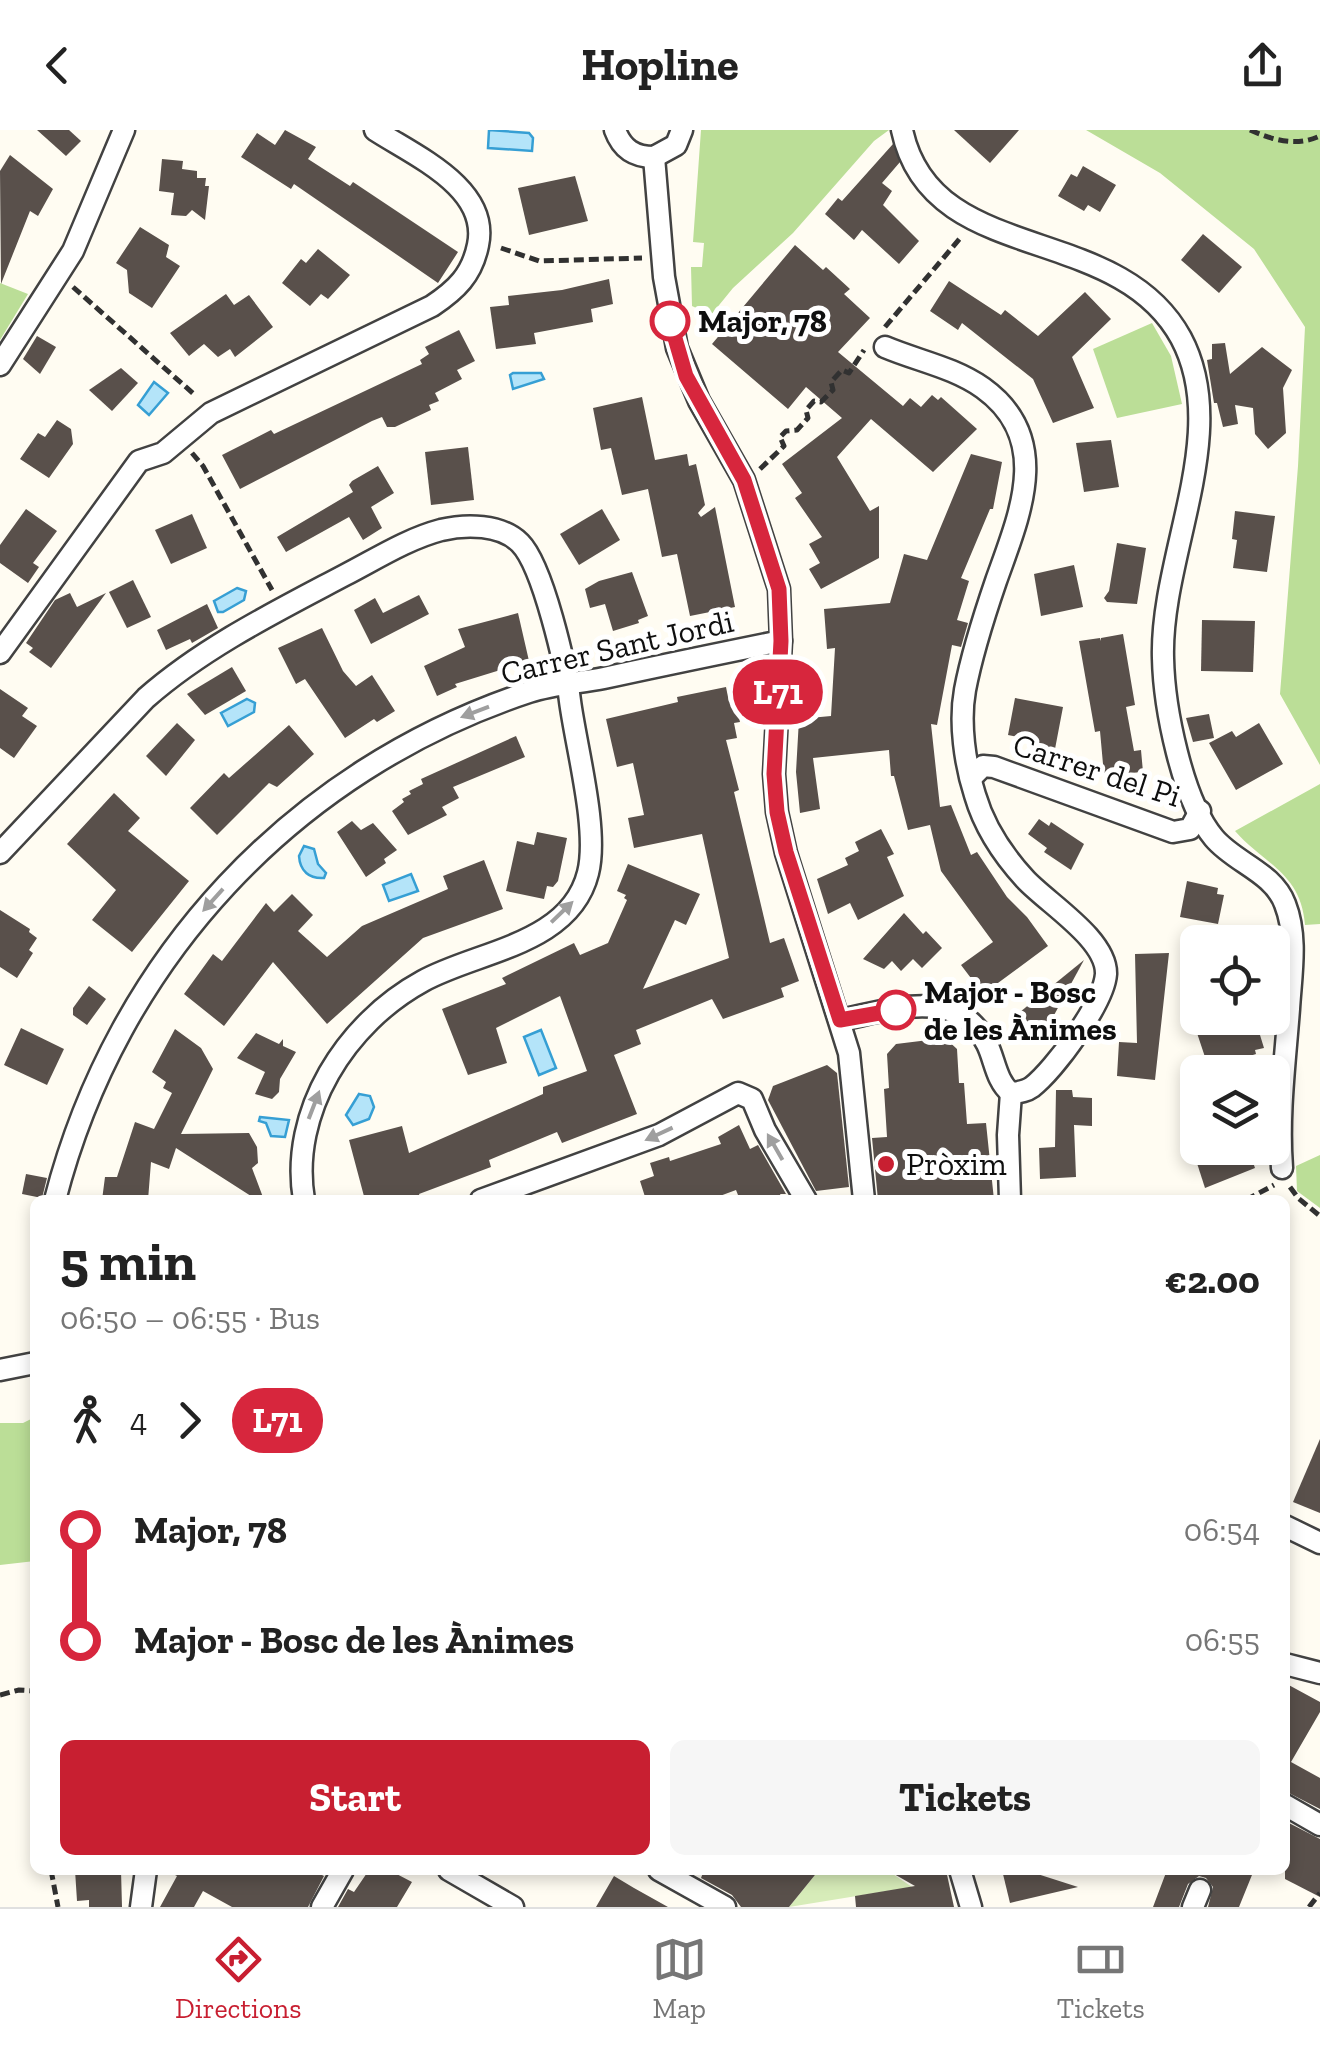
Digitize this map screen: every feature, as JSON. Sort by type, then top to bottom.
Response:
[{"type":"street","points":[[0,365],[73,251],[124,130]]},
{"type":"street","points":[[0,652],[139,461],[164,453],[211,413],[432,306],[450,294],[469,273],[479,240],[479,219],[473,205],[439,172],[375,130]]},
{"type":"street","points":[[616,130],[621,144],[630,152],[654,157],[676,145],[682,130]]},
{"type":"street","points":[[902,130],[910,154],[950,206],[972,221],[1103,268],[1134,285],[1164,313],[1186,350],[1198,386],[1200,429],[1165,613],[1163,658],[1176,745],[1200,811],[1214,837],[1270,882],[1286,906],[1292,958],[1280,1123],[1282,1168]]},
{"type":"street","points":[[654,157],[663,265],[676,348],[698,402],[744,480],[779,589],[777,812],[852,1071],[864,1195]]},
{"type":"street","points":[[840,1020],[923,1004],[945,1008],[976,1026],[990,1049],[1004,1088],[1010,1093],[1023,1092],[1033,1086],[1084,1022],[1104,984],[1104,960],[1091,940],[1025,880],[1001,849],[982,815],[971,778],[964,732],[965,691],[1024,498],[1020,440],[1007,412],[985,389],[880,339]]},
{"type":"street","points":[[0,854],[171,676],[282,608],[397,548],[442,530],[472,526],[494,529],[520,542],[537,570],[568,684],[589,822],[589,870],[582,890],[565,912],[544,929],[421,982],[384,1010],[347,1046],[309,1114],[302,1150],[304,1195]]},
{"type":"street","name":"Carrer Sant Jordi","points":[[57,1195],[78,1126],[106,1061],[146,986],[202,913],[262,848],[357,774],[452,721],[532,691],[781,641]]},
{"type":"street","name":"Carrer del Pi","points":[[971,778],[982,766],[994,767],[1173,832],[1190,829],[1200,811]]},
{"type":"street","points":[[496,1195],[644,1141],[738,1092],[747,1094],[803,1195]]},
{"type":"street","points":[[1010,1093],[1010,1195]]},
{"type":"street","points":[[0,1370],[30,1364]]},
{"type":"street","points":[[1290,1528],[1320,1543]]},
{"type":"street","points":[[1290,1665],[1320,1673]]},
{"type":"street","points":[[1290,1808],[1320,1825]]},
{"type":"street","points":[[141,1907],[145,1875]]},
{"type":"street","points":[[322,1907],[340,1875]]},
{"type":"street","points":[[458,1875],[513,1907]]},
{"type":"street","points":[[668,1875],[725,1907]]},
{"type":"street","points":[[961,1875],[970,1907]]},
{"type":"path","points":[[1250,130],[1282,141],[1305,142],[1320,136]]},
{"type":"path","points":[[744,480],[784,446],[780,437],[786,431],[797,430],[808,418],[806,410],[814,401],[821,402],[833,390],[831,382],[842,370],[850,374],[972,221]]},
{"type":"path","points":[[479,240],[540,261],[633,261]]},
{"type":"path","points":[[69,283],[200,400]]},
{"type":"path","points":[[203,466],[274,593]]},
{"type":"path","points":[[1256,1195],[1286,1179],[1298,1198],[1320,1216]]},
{"type":"path","points":[[0,1695],[30,1690]]},
{"type":"path","points":[[52,1875],[58,1907]]},
{"type":"path","points":[[1310,1907],[1320,1893]]},
{"type":"green space","points":[[701,130],[889,130],[874,141],[793,233],[733,288],[711,315],[692,306],[691,267],[702,267],[704,243],[693,242]]},
{"type":"green space","points":[[1086,130],[1320,130],[1320,765],[1280,694],[1305,327],[1254,249],[1160,173]]},
{"type":"green space","points":[[0,283],[28,294],[0,340]]},
{"type":"green space","points":[[1152,323],[1171,356],[1182,404],[1117,418],[1093,349]]},
{"type":"green space","points":[[1320,784],[1320,924],[1305,925],[1297,893],[1289,881],[1235,831]]},
{"type":"green space","points":[[1320,1155],[1320,1208],[1297,1191],[1296,1166]]},
{"type":"green space","points":[[30,1420],[30,1562],[0,1565],[0,1423]]},
{"type":"green space","points":[[815,1875],[894,1875],[912,1887],[789,1907]]},
{"type":"water","points":[[489,130],[529,133],[533,138],[532,151],[488,148]]},
{"type":"water","points":[[513,373],[541,373],[544,379],[513,389]]},
{"type":"water","points":[[154,382],[168,393],[149,415],[138,405]]},
{"type":"water","points":[[237,588],[246,591],[244,600],[218,612],[214,601]]},
{"type":"water","points":[[247,699],[255,703],[254,712],[228,726],[221,713]]},
{"type":"water","points":[[304,846],[314,849],[318,864],[326,873],[324,878],[303,870],[299,856]]},
{"type":"water","points":[[411,874],[418,891],[389,901],[383,885]]},
{"type":"water","points":[[541,1030],[556,1068],[539,1075],[524,1037]]},
{"type":"water","points":[[359,1094],[370,1096],[374,1107],[369,1119],[353,1125],[346,1115]]},
{"type":"water","points":[[260,1117],[289,1120],[285,1137],[271,1136]]},
{"type":"building","points":[[37,130],[69,130],[81,141],[66,156]]},
{"type":"building","points":[[285,130],[316,147],[308,159],[350,186],[353,182],[458,252],[438,283],[294,184],[291,189],[241,157],[257,133],[275,145]]},
{"type":"building","points":[[954,130],[1019,130],[990,163]]},
{"type":"building","points":[[893,144],[900,162],[882,183],[892,191],[883,205],[919,241],[899,264],[862,230],[854,240],[825,214],[838,198],[842,201]]},
{"type":"building","points":[[10,155],[53,189],[38,216],[30,211],[1,284],[0,171]]},
{"type":"building","points":[[162,159],[183,161],[182,169],[197,171],[197,178],[206,178],[205,186],[209,186],[205,220],[192,210],[186,216],[171,215],[174,193],[159,191]]},
{"type":"building","points":[[1083,166],[1116,185],[1100,212],[1088,205],[1084,211],[1058,196],[1071,174],[1077,177]]},
{"type":"building","points":[[575,176],[588,221],[529,235],[518,188]]},
{"type":"building","points":[[140,227],[169,245],[166,257],[180,266],[152,308],[129,293],[127,270],[116,263]]},
{"type":"building","points":[[1203,234],[1242,267],[1219,293],[1181,260]]},
{"type":"building","points":[[795,245],[850,289],[844,294],[870,318],[838,352],[903,406],[910,398],[921,407],[932,395],[938,400],[941,397],[977,429],[933,472],[871,419],[837,457],[870,511],[879,506],[879,558],[821,589],[809,569],[820,563],[809,544],[822,537],[795,498],[802,493],[782,464],[842,418],[806,387],[788,409],[712,344]]},
{"type":"building","points":[[318,249],[350,275],[328,299],[321,294],[310,306],[282,283],[301,259],[306,263]]},
{"type":"building","points":[[609,279],[613,304],[591,309],[593,322],[534,333],[536,344],[496,349],[490,307],[509,305],[508,296],[562,290]]},
{"type":"building","points":[[949,281],[1001,315],[1005,310],[1038,336],[1085,292],[1111,319],[1072,357],[1094,408],[1053,423],[1033,379],[962,323],[958,330],[930,311]]},
{"type":"building","points":[[226,294],[234,305],[249,295],[273,327],[235,357],[230,349],[218,357],[204,344],[189,356],[170,333]]},
{"type":"building","points":[[459,330],[475,361],[457,370],[462,379],[435,393],[439,401],[429,405],[431,410],[395,427],[387,427],[382,417],[372,421],[240,489],[222,455],[422,364],[420,360],[429,354],[425,347]]},
{"type":"building","points":[[37,336],[56,347],[40,374],[23,359]]},
{"type":"building","points":[[1225,343],[1230,374],[1262,347],[1292,370],[1283,388],[1286,433],[1268,449],[1255,434],[1253,408],[1235,405],[1238,424],[1223,427],[1214,403],[1207,360],[1212,359],[1212,344]]},
{"type":"building","points":[[121,368],[138,383],[112,411],[89,390]]},
{"type":"building","points":[[642,397],[655,460],[687,454],[689,466],[696,464],[705,505],[698,513],[701,517],[715,507],[735,607],[690,616],[677,554],[662,557],[648,489],[622,495],[611,448],[601,450],[593,408]]},
{"type":"building","points":[[57,420],[71,429],[73,444],[49,478],[20,459],[38,433],[45,437]]},
{"type":"building","points":[[1111,440],[1119,487],[1084,492],[1076,443]]},
{"type":"building","points":[[468,447],[474,500],[431,505],[425,452]]},
{"type":"building","points":[[971,454],[1002,462],[993,509],[961,578],[969,581],[957,620],[968,623],[961,647],[952,645],[937,725],[931,724],[940,807],[951,805],[971,855],[977,852],[1007,897],[1048,946],[983,994],[961,965],[993,942],[941,871],[930,825],[908,830],[891,776],[889,750],[813,758],[820,809],[800,813],[796,772],[799,719],[831,716],[835,648],[827,649],[824,609],[890,603],[904,554],[927,560]]},
{"type":"building","points":[[378,466],[394,493],[371,507],[382,528],[363,540],[349,517],[286,552],[277,537],[353,492],[349,485],[352,481]]},
{"type":"building","points":[[26,509],[57,531],[33,563],[39,567],[28,583],[0,563],[0,545]]},
{"type":"building","points":[[602,509],[620,540],[579,565],[560,534]]},
{"type":"building","points":[[1235,511],[1275,516],[1267,572],[1233,568],[1237,540],[1232,539]]},
{"type":"building","points":[[192,514],[207,548],[171,564],[155,530]]},
{"type":"building","points":[[1117,543],[1146,548],[1137,604],[1107,602],[1104,598],[1109,591]]},
{"type":"building","points":[[1074,565],[1083,607],[1041,616],[1034,574]]},
{"type":"building","points":[[632,572],[648,616],[613,631],[605,604],[590,608],[585,589]]},
{"type":"building","points":[[133,580],[151,617],[127,628],[109,592]]},
{"type":"building","points":[[70,593],[77,607],[106,593],[51,668],[29,652],[33,648],[26,643],[55,600]]},
{"type":"building","points":[[419,595],[429,614],[371,644],[354,610],[375,598],[383,613]]},
{"type":"building","points":[[207,604],[218,628],[192,643],[190,639],[166,650],[157,630]]},
{"type":"building","points":[[518,613],[529,661],[455,684],[457,687],[437,696],[424,666],[465,647],[458,629]]},
{"type":"building","points":[[1202,620],[1255,621],[1253,672],[1201,671]]},
{"type":"building","points":[[322,628],[343,671],[356,686],[372,675],[395,711],[345,738],[305,679],[296,684],[278,648]]},
{"type":"building","points":[[1123,634],[1135,705],[1126,707],[1134,751],[1141,750],[1143,772],[1104,775],[1100,731],[1095,732],[1079,641],[1101,641]]},
{"type":"building","points":[[232,667],[246,691],[205,715],[187,694]]},
{"type":"building","points":[[726,687],[729,702],[735,701],[740,722],[734,723],[737,738],[726,740],[739,790],[734,792],[770,943],[784,938],[799,981],[781,988],[784,997],[723,1019],[712,999],[636,1030],[641,1044],[614,1055],[637,1114],[562,1143],[557,1132],[489,1160],[491,1167],[419,1195],[364,1195],[349,1140],[402,1126],[409,1153],[543,1094],[543,1087],[587,1071],[560,996],[496,1028],[507,1063],[468,1075],[442,1009],[506,984],[502,978],[574,943],[580,955],[608,943],[627,900],[626,895],[617,891],[628,864],[700,894],[686,925],[675,920],[643,989],[729,958],[702,834],[634,848],[628,818],[644,815],[633,763],[617,767],[606,719],[678,702],[677,697]]},
{"type":"building","points":[[0,689],[28,708],[22,716],[37,726],[14,758],[0,748]]},
{"type":"building","points":[[1015,698],[1063,707],[1055,749],[1027,744],[1028,739],[1008,735]]},
{"type":"building","points":[[1209,714],[1214,738],[1193,742],[1186,718]]},
{"type":"building","points":[[177,723],[195,740],[166,776],[146,756]]},
{"type":"building","points":[[1259,723],[1283,764],[1236,790],[1209,743],[1232,731],[1236,737]]},
{"type":"building","points":[[289,725],[314,754],[277,787],[269,783],[217,835],[190,808],[224,773],[229,778]]},
{"type":"building","points":[[516,736],[525,757],[453,787],[459,798],[442,807],[447,815],[408,835],[392,811],[411,794],[409,791],[423,784],[421,779]]},
{"type":"building","points":[[114,793],[140,818],[128,831],[189,881],[132,952],[92,920],[116,890],[67,844]]},
{"type":"building","points":[[1039,819],[1049,826],[1051,822],[1084,844],[1071,870],[1044,852],[1047,848],[1028,834]]},
{"type":"building","points":[[352,821],[361,830],[373,823],[397,850],[366,877],[337,832]]},
{"type":"building","points":[[881,829],[894,854],[887,857],[904,896],[858,920],[850,903],[828,914],[817,879],[848,865],[845,858],[859,851],[855,842]]},
{"type":"building","points":[[537,832],[567,838],[558,881],[553,887],[547,886],[544,899],[506,891],[517,841],[534,845]]},
{"type":"building","points":[[484,860],[503,909],[423,938],[327,1024],[273,962],[224,1026],[184,994],[213,954],[222,961],[266,903],[274,912],[292,894],[313,915],[298,931],[327,957],[362,926],[448,889],[443,876]]},
{"type":"building","points":[[1187,881],[1218,888],[1217,894],[1224,895],[1218,924],[1180,917]]},
{"type":"building","points":[[0,910],[37,938],[29,950],[33,953],[17,978],[0,967]]},
{"type":"building","points":[[904,913],[942,948],[922,968],[913,959],[901,971],[892,961],[884,969],[863,959]]},
{"type":"building","points":[[1169,953],[1155,1080],[1117,1076],[1119,1042],[1137,1043],[1135,954]]},
{"type":"building","points":[[1084,960],[1047,1028],[1028,1043],[1010,1020]]},
{"type":"building","points":[[89,986],[106,999],[87,1025],[73,1015],[73,1008]]},
{"type":"building","points":[[21,1028],[64,1049],[47,1085],[4,1065]]},
{"type":"building","points":[[175,1029],[201,1048],[213,1069],[181,1134],[249,1133],[257,1147],[258,1163],[252,1168],[262,1195],[249,1195],[176,1148],[169,1169],[151,1162],[148,1195],[103,1195],[105,1177],[117,1177],[135,1122],[154,1129],[172,1093],[163,1088],[166,1082],[152,1072]]},
{"type":"building","points":[[256,1033],[279,1044],[283,1039],[283,1046],[296,1052],[280,1079],[279,1092],[272,1099],[255,1094],[265,1072],[237,1058]]},
{"type":"building","points":[[1198,1035],[1260,1035],[1264,1048],[1255,1050],[1253,1055],[1204,1055]]},
{"type":"building","points":[[945,1038],[957,1049],[967,1124],[986,1123],[993,1195],[878,1195],[872,1138],[887,1137],[887,1054],[896,1044]]},
{"type":"building","points":[[827,1065],[837,1073],[849,1187],[816,1191],[768,1100],[773,1086]]},
{"type":"building","points":[[1056,1090],[1072,1090],[1073,1097],[1092,1098],[1092,1126],[1074,1125],[1076,1177],[1040,1179],[1039,1148],[1055,1147]]},
{"type":"building","points":[[739,1125],[750,1149],[758,1145],[786,1194],[738,1195],[736,1190],[722,1195],[644,1195],[640,1181],[654,1176],[650,1163],[669,1157],[670,1161],[721,1144],[718,1137]]},
{"type":"building","points":[[1198,1165],[1254,1165],[1255,1168],[1205,1188]]},
{"type":"building","points":[[26,1174],[47,1178],[43,1195],[22,1194]]},
{"type":"building","points":[[1320,1439],[1320,1513],[1293,1502]]},
{"type":"building","points":[[1290,1686],[1320,1702],[1320,1712],[1291,1762],[1320,1778],[1320,1809],[1290,1794]]},
{"type":"building","points":[[1290,1824],[1320,1839],[1320,1897],[1285,1879],[1285,1875],[1290,1875]]},
{"type":"building","points":[[75,1875],[121,1875],[122,1907],[89,1907],[89,1900],[77,1901]]},
{"type":"building","points":[[366,1875],[399,1875],[412,1882],[397,1907],[338,1907],[348,1889],[354,1892]]},
{"type":"building","points":[[815,1875],[789,1907],[741,1907],[732,1895],[701,1878]]},
{"type":"building","points":[[896,1875],[947,1875],[954,1907],[856,1907],[855,1896],[915,1886]]},
{"type":"building","points":[[1003,1875],[1041,1875],[1078,1887],[1010,1903]]},
{"type":"building","points":[[1165,1875],[1252,1875],[1239,1907],[1208,1907],[1213,1887],[1199,1876],[1188,1884],[1179,1907],[1153,1907]]},
{"type":"building","points":[[177,1876],[324,1876],[308,1907],[232,1907],[203,1891],[194,1907],[160,1907]]},
{"type":"building","points":[[614,1876],[634,1888],[668,1907],[596,1907]]},
{"type":"bus line","name":"L71","points":[[670,321],[676,348],[698,402],[744,480],[779,589],[781,641],[774,774],[777,812],[813,940],[840,1020],[896,1010]]},
{"type":"place","name":"Major, 78","points":[[670,321]]},
{"type":"place","name":"Major - Bosc de les Ànimes","points":[[896,1010]]},
{"type":"place","name":"Pròxim","points":[[886,1164]]}]
